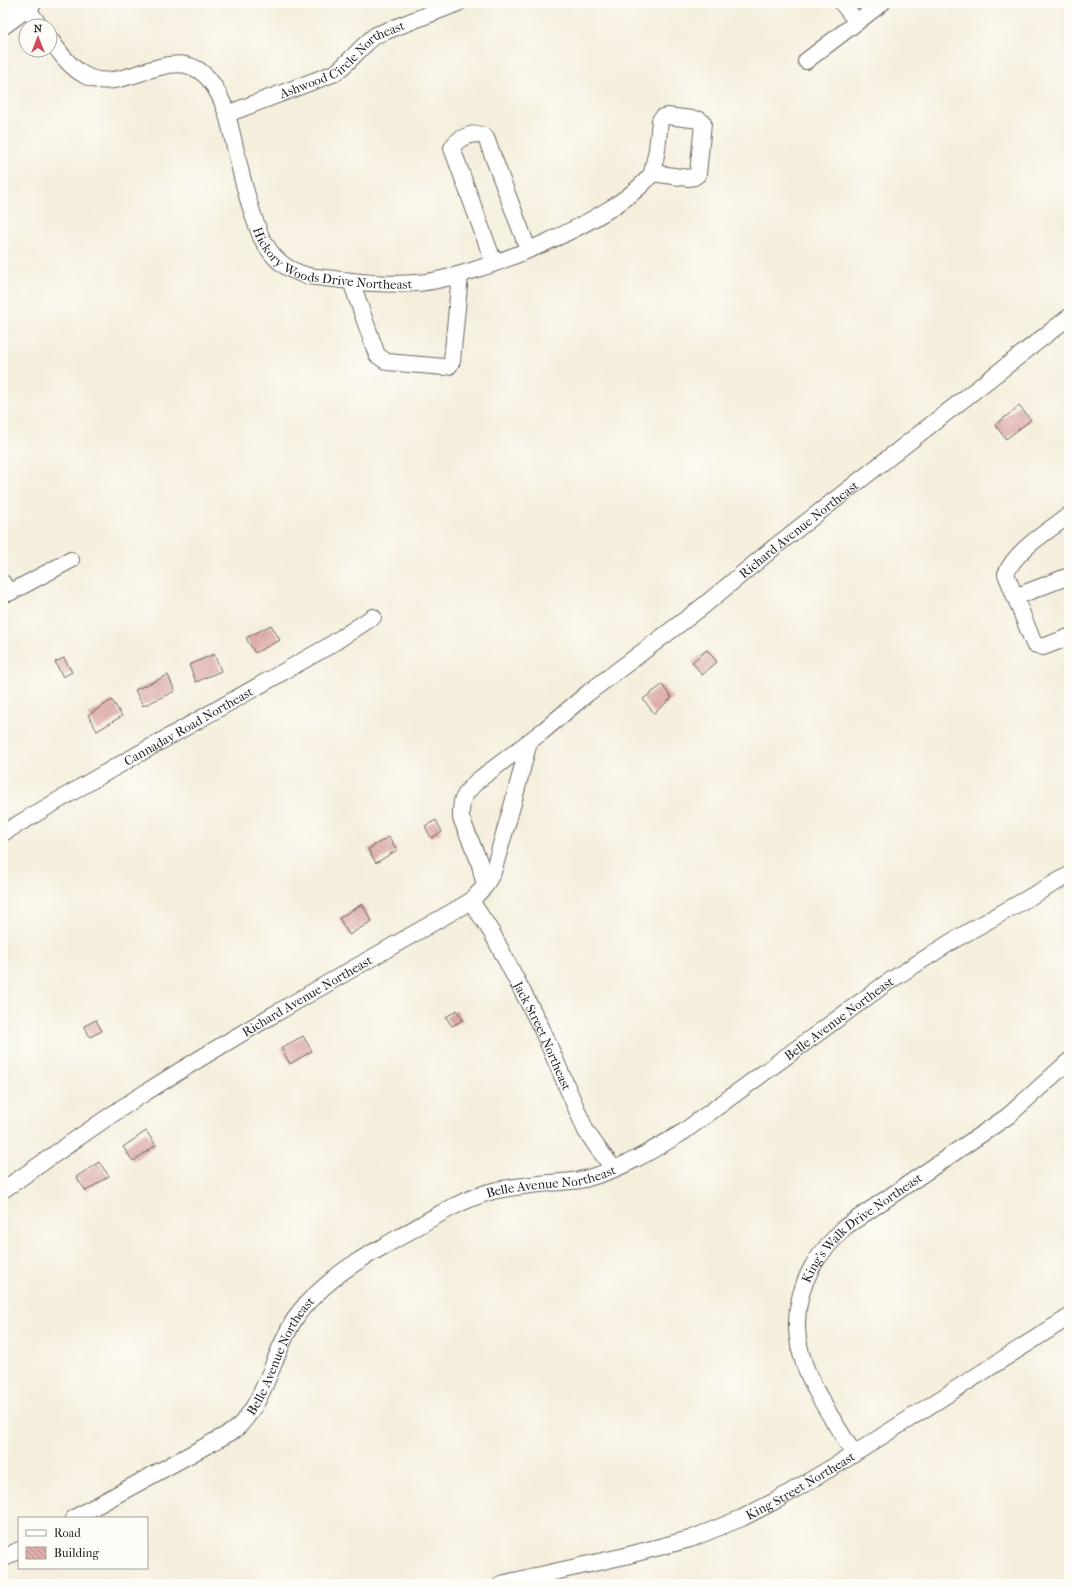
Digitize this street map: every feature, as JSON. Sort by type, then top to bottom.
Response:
[{"type":"highway","points":[[3,23],[26,4]]},
{"type":"street","name":"Ashwood Circle Northeast","points":[[227,114],[335,73],[346,65],[367,41],[376,35],[430,8],[458,3]]},
{"type":"street","points":[[842,3],[857,22]]},
{"type":"street","points":[[806,61],[882,3]]},
{"type":"street","points":[[26,4],[35,18]]},
{"type":"street","name":"Hickory Woods Drive Northeast","points":[[58,50],[75,69],[86,76],[98,80],[105,81],[123,78],[170,64],[182,64],[193,67],[203,73],[211,82],[227,114],[258,230],[266,245],[282,266],[308,276],[391,284],[418,283],[460,275],[494,263],[576,228],[608,210],[641,186],[652,173]]},
{"type":"street","points":[[494,263],[452,148],[454,143],[458,140],[477,133],[482,134],[486,138],[528,249]]},
{"type":"street","points":[[351,281],[377,355],[380,358],[387,362],[444,367],[449,366],[452,361],[460,275]]},
{"type":"street","name":"Richard Avenue Northeast","points":[[485,886],[479,862],[461,818],[462,801],[477,781],[529,742],[588,692],[702,607],[777,546],[1069,317]]},
{"type":"street","points":[[1069,515],[1023,551],[1010,565],[1006,574],[1034,644],[1044,647],[1069,638]]},
{"type":"street","points":[[5,591],[71,560]]},
{"type":"street","points":[[1015,597],[1069,576]]},
{"type":"street","name":"Cannaday Road Northeast","points":[[3,833],[98,777],[327,647],[373,618]]},
{"type":"street","name":"Richard Avenue Northeast","points":[[3,1190],[173,1075],[471,901],[485,886],[493,872],[529,742]]},
{"type":"street","name":"Belle Avenue Northeast","points":[[76,1517],[235,1430],[246,1420],[255,1406],[296,1317],[333,1279],[356,1263],[467,1200],[492,1192],[517,1187],[587,1179],[614,1169],[652,1151],[683,1132],[787,1058],[885,984],[947,944],[1069,875]]},
{"type":"street","name":"Jack Street Northeast","points":[[471,901],[492,934],[541,1027],[586,1131],[614,1169]]},
{"type":"street","name":"King's Walk Drive Northeast","points":[[854,1454],[811,1383],[801,1358],[797,1333],[797,1311],[803,1286],[813,1266],[826,1248],[845,1227],[1008,1116],[1069,1061]]},
{"type":"street","name":"King Street Northeast","points":[[501,1584],[625,1556],[708,1533],[742,1518],[777,1500],[854,1454],[1069,1317]]},
{"type":"street","points":[[3,1559],[18,1551]]},
{"type":"building","points":[[1019,406],[1031,420],[1006,439],[995,425]]},
{"type":"building","points":[[271,625],[280,640],[255,653],[246,638]]},
{"type":"building","points":[[707,650],[717,662],[702,675],[692,662]]},
{"type":"building","points":[[214,654],[221,671],[196,682],[189,665]]},
{"type":"building","points":[[64,658],[72,672],[63,677],[55,662]]},
{"type":"building","points":[[168,675],[175,691],[143,706],[135,690]]},
{"type":"building","points":[[662,685],[672,698],[654,713],[643,699]]},
{"type":"building","points":[[112,700],[122,716],[97,731],[88,715]]},
{"type":"building","points":[[436,820],[442,832],[431,838],[425,826]]},
{"type":"building","points":[[389,837],[397,850],[376,863],[368,849]]},
{"type":"building","points":[[362,904],[372,921],[349,935],[339,918]]},
{"type":"building","points":[[457,1010],[463,1020],[452,1026],[446,1017]]},
{"type":"building","points":[[96,1020],[102,1031],[90,1037],[84,1026]]},
{"type":"building","points":[[303,1036],[312,1051],[290,1064],[281,1048]]},
{"type":"building","points":[[146,1131],[156,1145],[133,1161],[123,1147]]},
{"type":"building","points":[[99,1162],[109,1176],[86,1191],[76,1177]]}]
